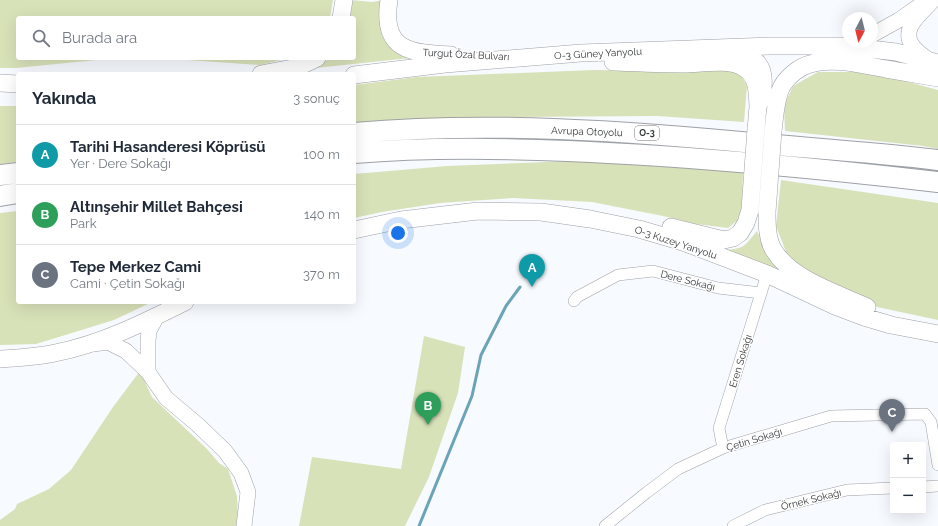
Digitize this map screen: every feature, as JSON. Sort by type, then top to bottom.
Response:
[{"type":"highway","name":"Avrupa Otoyolu","points":[[356,133],[380,130],[482,128],[594,130],[938,160]]},
{"type":"highway","name":"Avrupa Otoyolu","points":[[356,153],[489,149],[604,152],[777,165],[938,182]]},
{"type":"highway","points":[[0,175],[16,172]]},
{"type":"highway","points":[[0,196],[16,193]]},
{"type":"main road","points":[[341,16],[344,0]]},
{"type":"main road","name":"Turgut Özal Bulvarı","points":[[389,0],[387,20],[392,36],[404,48],[425,53],[535,58]]},
{"type":"main road","points":[[878,32],[899,20],[926,0]]},
{"type":"main road","points":[[933,62],[912,46],[909,40],[909,32],[912,24],[934,0]]},
{"type":"main road","name":"O-3 Güney Yanyolu","points":[[356,75],[445,64],[535,58],[581,53],[842,44]]},
{"type":"main road","name":"O-3 Güney Yanyolu","points":[[872,48],[896,52],[933,62]]},
{"type":"main road","points":[[581,53],[617,56],[723,53],[739,54],[758,62],[762,69],[763,87],[758,106]]},
{"type":"main road","points":[[535,58],[644,63],[721,62],[739,65],[745,68],[756,81],[758,106],[750,210],[746,223],[740,233],[733,238],[724,240],[691,233],[639,218],[599,213],[541,212]]},
{"type":"main road","points":[[272,72],[298,67],[313,60]]},
{"type":"main road","points":[[938,78],[844,62],[826,61],[800,68],[789,77],[782,86],[777,98],[767,212],[768,230],[773,248],[784,263],[796,274],[882,314],[909,322],[938,328]]},
{"type":"main road","points":[[0,83],[16,84]]},
{"type":"main road","points":[[0,90],[16,90]]},
{"type":"main road","name":"O-3 Kuzey Yanyolu","points":[[356,230],[401,220],[443,214],[485,211],[541,212],[590,219],[639,229],[683,242],[767,274],[835,306],[864,317],[938,334]]},
{"type":"main road","points":[[0,359],[54,353],[88,344],[124,332],[181,304]]},
{"type":"main road","points":[[148,372],[149,331],[157,316]]},
{"type":"main road","points":[[88,344],[108,342],[126,351],[148,372],[166,398],[198,425],[225,451],[241,473],[248,492],[244,526]]},
{"type":"street","name":"Dere Sokağı","points":[[574,301],[577,297],[618,275],[652,271],[718,288],[761,293]]},
{"type":"street","name":"Eren Sokağı","points":[[723,448],[719,428],[767,274]]},
{"type":"street","name":"Çetin Sokağı","points":[[605,526],[678,469],[723,448],[831,416],[931,419]]},
{"type":"street","points":[[931,419],[938,465]]},
{"type":"street","points":[[926,487],[938,486]]},
{"type":"street","name":"Örnek Sokağı","points":[[733,526],[765,510],[847,490],[890,488]]},
{"type":"green space","points":[[0,0],[333,0],[330,16],[16,16],[16,60],[96,60],[16,68],[0,68]]},
{"type":"green space","points":[[351,0],[372,2],[383,0],[381,29],[383,36],[386,42],[399,53],[410,58],[316,68],[327,60],[356,60],[356,16],[349,16]]},
{"type":"green space","points":[[187,60],[281,60],[260,65]]},
{"type":"green space","points":[[593,70],[739,71],[747,86],[744,122],[657,116],[500,117],[356,125],[356,85],[417,77]]},
{"type":"green space","points":[[818,72],[871,72],[938,90],[938,149],[923,146],[785,131],[784,106],[793,86]]},
{"type":"green space","points":[[0,106],[16,106],[16,162],[0,164]]},
{"type":"green space","points":[[573,161],[743,172],[742,204],[739,219],[728,228],[696,224],[592,202],[513,198],[440,203],[356,218],[356,174],[447,166]]},
{"type":"green space","points":[[781,180],[938,203],[938,320],[877,307],[817,278],[788,257],[776,226]]},
{"type":"green space","points":[[16,211],[16,304],[148,304],[114,320],[36,344],[0,345],[0,213]]},
{"type":"green space","points":[[757,231],[763,247],[777,269],[723,250],[740,248],[749,241]]},
{"type":"green space","points":[[424,336],[465,347],[458,393],[429,477],[405,526],[299,526],[312,457],[401,469]]},
{"type":"green space","points":[[140,371],[152,397],[207,449],[219,463],[228,469],[237,496],[238,516],[236,526],[0,526],[0,520],[15,509],[17,504],[49,489],[71,470],[113,407]]},
{"type":"waterway","points":[[419,526],[472,396],[481,355],[506,306],[520,287]]},
{"type":"place","name":"Tarihi Hasanderesi Köprüsü","points":[[532,287]]},
{"type":"place","name":"Altınşehir Millet Bahçesi","points":[[428,425]]},
{"type":"place","name":"Tepe Merkez Cami","points":[[892,432]]}]
